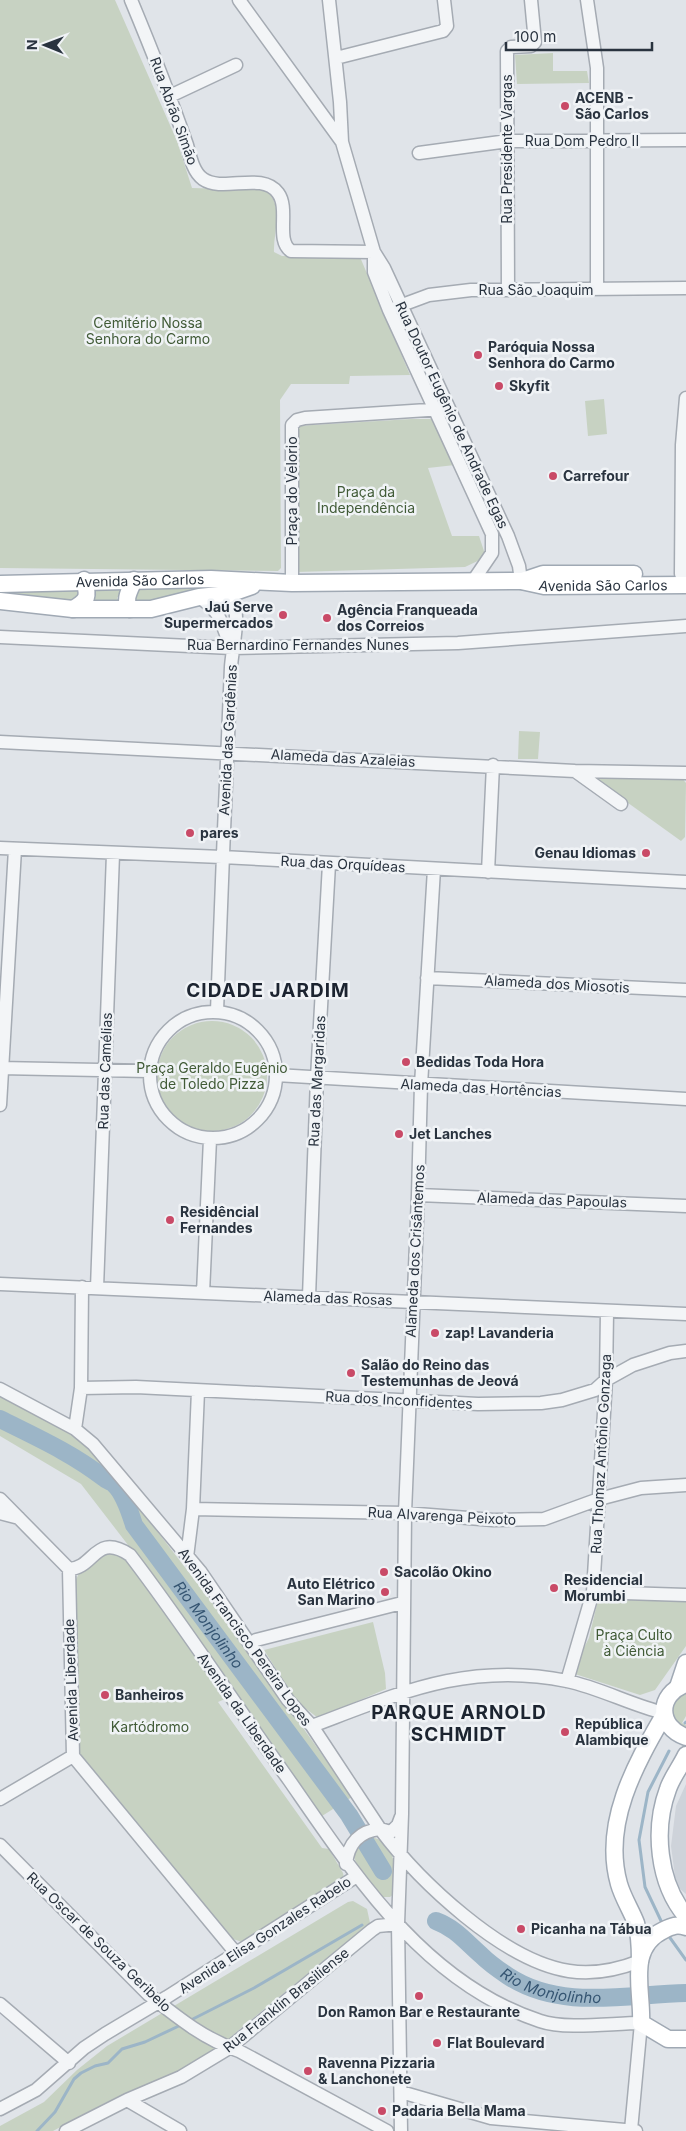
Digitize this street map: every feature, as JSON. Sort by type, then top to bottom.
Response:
[{"type":"main road","name":"Avenida São Carlos","points":[[0,584],[84,580],[211,579],[287,583],[521,581],[544,574],[684,578]]},
{"type":"main road","points":[[211,579],[228,594]]},
{"type":"main road","points":[[73,609],[87,600],[88,595],[84,580]]},
{"type":"main road","points":[[130,609],[127,608],[127,596],[134,580]]},
{"type":"main road","name":"Avenida São Carlos","points":[[0,601],[73,609],[151,609],[199,597],[228,594],[239,589],[287,583]]},
{"type":"main road","points":[[686,1664],[679,1688],[667,1699],[664,1714],[634,1770],[622,1803],[615,1851],[619,1885],[636,1922],[640,1940],[638,1983],[641,2017],[668,2039],[686,2039]]},
{"type":"main road","points":[[664,1714],[672,1729],[686,1737]]},
{"type":"main road","points":[[640,1961],[644,1948],[656,1934],[682,1923],[661,1860],[661,1814],[668,1786],[686,1755]]},
{"type":"main road","points":[[673,1778],[686,1767]]},
{"type":"street","name":"Rua Abrão Simão","points":[[131,0],[170,96],[193,166],[200,178],[209,183],[264,184],[278,193],[282,200],[284,235],[288,248],[297,251],[374,252]]},
{"type":"street","name":"Rua Doutor Eugênio de Andrade Egas","points":[[239,0],[342,142],[374,252],[374,272],[395,307],[442,409],[466,463],[492,534],[492,553],[473,580]]},
{"type":"street","points":[[329,0],[336,58],[342,142]]},
{"type":"street","points":[[336,58],[443,30],[447,26],[444,0]]},
{"type":"street","name":"Rua Presidente Vargas","points":[[508,290],[508,51],[511,47],[531,46],[535,42],[531,0]]},
{"type":"street","points":[[587,0],[597,68],[597,290]]},
{"type":"street","points":[[170,96],[236,65]]},
{"type":"street","name":"Rua Dom Pedro II","points":[[419,153],[508,141],[686,140]]},
{"type":"street","name":"Rua São Joaquim","points":[[395,307],[449,291],[686,288]]},
{"type":"street","points":[[684,578],[684,429],[686,398]]},
{"type":"street","name":"Praça do Velorio","points":[[287,583],[292,425],[297,420],[304,418],[442,409]]},
{"type":"street","name":"Rua Doutor Eugênio de Andrade Egas","points":[[466,463],[504,528],[519,566],[521,581]]},
{"type":"street","points":[[492,534],[504,528]]},
{"type":"street","name":"Avenida das Gardênias","points":[[217,1011],[222,857],[232,648],[236,612],[233,599],[228,594]]},
{"type":"street","name":"Avenida das Gardênias","points":[[199,597],[214,607],[232,648]]},
{"type":"street","name":"Rua Bernardino Fernandes Nunes","points":[[0,637],[232,648],[458,643],[686,626]]},
{"type":"street","name":"Alameda das Azaleias","points":[[0,742],[493,765],[575,771],[686,773]]},
{"type":"street","points":[[488,872],[493,765]]},
{"type":"street","points":[[575,771],[621,804]]},
{"type":"street","name":"Rua das Orquídeas","points":[[0,848],[222,857],[686,882]]},
{"type":"street","points":[[0,1104],[4,954],[15,849]]},
{"type":"street","name":"Rua das Camélias","points":[[98,1288],[113,854]]},
{"type":"street","name":"Rua das Margaridas","points":[[309,1297],[316,1078],[329,864]]},
{"type":"street","name":"Alameda dos Crisântemos","points":[[401,2131],[398,1924],[402,1814],[402,1603],[421,1085],[434,869]]},
{"type":"street","name":"Alameda dos Miosotis","points":[[428,978],[686,990]]},
{"type":"street","points":[[217,1011],[236,1015],[259,1032],[274,1056],[276,1075],[273,1096],[263,1114],[248,1127],[230,1136],[210,1139],[190,1134],[168,1119],[160,1109],[151,1091],[150,1071],[154,1051],[164,1034],[179,1021],[197,1013],[217,1011]]},
{"type":"street","points":[[1,1068],[150,1071]]},
{"type":"street","name":"Alameda das Hortências","points":[[276,1075],[421,1085],[686,1099]]},
{"type":"street","points":[[203,1292],[210,1139]]},
{"type":"street","name":"Alameda das Papoulas","points":[[418,1195],[686,1206]]},
{"type":"street","name":"Alameda das Rosas","points":[[0,1284],[686,1314]]},
{"type":"street","points":[[75,1429],[81,1388],[82,1287]]},
{"type":"street","name":"Rua Thomaz Antônio Gonzaga","points":[[567,1681],[593,1592],[606,1380],[607,1312]]},
{"type":"street","name":"Rua dos Inconfidentes","points":[[81,1388],[136,1387],[198,1392],[478,1404],[541,1403],[562,1400],[595,1390],[606,1380],[633,1365],[670,1353],[686,1351]]},
{"type":"street","name":"Avenida Francisco Pereira Lopes","points":[[0,1389],[75,1429],[93,1444],[187,1557],[230,1614],[288,1700],[312,1726],[380,1829],[401,1857]]},
{"type":"street","points":[[187,1557],[193,1508],[198,1392]]},
{"type":"street","name":"Rua Alvarenga Peixoto","points":[[193,1508],[405,1513],[493,1520],[544,1519],[599,1498],[641,1488],[686,1485]]},
{"type":"street","points":[[0,1499],[69,1569]]},
{"type":"street","points":[[0,1513],[19,1518]]},
{"type":"street","name":"Avenida da Liberdade","points":[[69,1569],[81,1564],[100,1550],[111,1547],[130,1555],[347,1859],[357,1876],[398,1924]]},
{"type":"street","name":"Avenida Liberdade","points":[[69,1569],[73,1756],[235,1952]]},
{"type":"street","points":[[593,1592],[686,1595]]},
{"type":"street","points":[[250,1644],[256,1640],[402,1603]]},
{"type":"street","points":[[312,1726],[402,1691],[475,1675],[518,1676],[567,1681],[664,1714]]},
{"type":"street","points":[[642,1706],[656,1704],[679,1688]]},
{"type":"street","points":[[0,1799],[73,1756]]},
{"type":"street","points":[[347,1859],[352,1843],[363,1833],[380,1829],[391,1832],[398,1825],[402,1814]]},
{"type":"street","name":"Rua Oscar de Souza Geribelo","points":[[0,1845],[172,2014],[203,2034],[388,2131]]},
{"type":"street","points":[[401,1857],[477,1926],[504,1944],[545,1965],[570,1972],[600,1972],[640,1961]]},
{"type":"street","name":"Avenida Elisa Gonzales Rabelo","points":[[0,2109],[36,2090],[84,2048],[357,1876]]},
{"type":"street","points":[[398,1924],[410,1938],[457,1978],[492,2000],[540,2022],[575,2026],[641,2017],[634,2130],[491,2118],[401,2092]]},
{"type":"street","name":"Rua Franklin Brasiliense","points":[[66,2131],[127,2100],[181,2076],[229,2048],[372,1930],[378,1926],[398,1924]]},
{"type":"street","points":[[0,2004],[69,2063]]},
{"type":"street","points":[[127,2100],[180,2131]]},
{"type":"shaded area","points":[[686,1784],[686,1894],[679,1888],[675,1877],[671,1846],[676,1806]]},
{"type":"green space","name":"Cemitério Nossa Senhora do Carmo","points":[[0,0],[115,0],[177,141],[192,188],[266,190],[272,197],[277,212],[274,252],[282,256],[360,257],[410,375],[350,376],[349,384],[291,384],[280,400],[281,568],[278,571],[0,568]]},
{"type":"green space","points":[[553,53],[553,71],[587,71],[589,83],[517,84],[515,55]]},
{"type":"green space","points":[[604,399],[607,434],[588,436],[585,401]]},
{"type":"green space","name":"Praça da Independência","points":[[432,419],[439,423],[455,465],[428,468],[452,536],[479,536],[486,557],[465,567],[296,572],[296,426]]},
{"type":"green space","points":[[188,584],[192,593],[137,604],[135,602],[136,588]]},
{"type":"green space","points":[[120,585],[122,591],[117,598],[120,603],[90,603],[95,593],[93,589]]},
{"type":"green space","points":[[80,587],[77,602],[0,596],[0,588]]},
{"type":"green space","points":[[519,731],[540,732],[538,759],[518,759]]},
{"type":"green space","points":[[680,776],[686,783],[685,837],[681,841],[592,777]]},
{"type":"green space","name":"Praça Geraldo Eugênio de Toledo Pizza","points":[[212,1021],[233,1025],[251,1037],[263,1055],[267,1076],[263,1097],[251,1115],[233,1127],[212,1131],[191,1127],[173,1115],[161,1097],[157,1076],[161,1055],[173,1037],[191,1025]]},
{"type":"green space","points":[[0,1394],[75,1435],[103,1461],[241,1640],[352,1797],[322,1816],[214,1670],[155,1580],[81,1484],[0,1436]]},
{"type":"green space","name":"Kartódromo","points":[[108,1553],[121,1554],[129,1562],[225,1699],[218,1702],[322,1848],[329,1849],[343,1873],[344,1878],[242,1942],[233,1939],[78,1754],[74,1584],[80,1571]]},
{"type":"green space","name":"Praça Culto à Ciência","points":[[602,1597],[686,1601],[686,1646],[655,1690],[640,1695],[575,1674],[574,1667],[589,1638],[597,1604]]},
{"type":"green space","points":[[373,1622],[385,1673],[386,1689],[318,1718],[296,1701],[264,1650]]},
{"type":"green space","points":[[686,1692],[686,1716],[682,1723],[686,1725],[686,1730],[671,1720],[675,1702]]},
{"type":"green space","points":[[371,1837],[380,1840],[386,1845],[393,1859],[395,1893],[390,1897],[383,1897],[360,1870],[354,1858],[354,1850],[359,1842]]},
{"type":"green space","points":[[353,1901],[367,1909],[370,1923],[212,2054],[154,2083],[105,2103],[53,2131],[0,2131],[0,2126],[44,2102],[77,2070],[107,2046],[348,1902]]},
{"type":"waterway","name":"Rio Monjolinho","points":[[0,1419],[67,1453],[118,1488],[134,1525],[349,1815],[383,1871]]},
{"type":"waterway","points":[[663,1925],[645,1887],[639,1840],[648,1792],[669,1751]]},
{"type":"waterway","name":"Rio Monjolinho","points":[[436,1921],[455,1931],[487,1961],[508,1976],[528,1987],[550,1994],[595,1998],[686,1993]]},
{"type":"waterway","points":[[189,2021],[254,1988],[362,1925]]},
{"type":"waterway","points":[[668,1935],[686,1960]]},
{"type":"waterway","points":[[37,2131],[55,2112],[74,2079],[81,2073],[95,2066],[108,2063],[122,2049],[145,2042],[183,2024]]},
{"type":"place","name":"ACENB - São Carlos","points":[[565,106]]},
{"type":"place","name":"Paróquia Nossa Senhora do Carmo","points":[[478,355]]},
{"type":"place","name":"Skyfit","points":[[499,386]]},
{"type":"place","name":"Carrefour","points":[[553,476]]},
{"type":"place","name":"Jaú Serve Supermercados","points":[[283,615]]},
{"type":"place","name":"Agência Franqueada dos Correios","points":[[327,618]]},
{"type":"place","name":"pares","points":[[190,833]]},
{"type":"place","name":"Genau Idiomas","points":[[646,853]]},
{"type":"place","name":"Bedidas Toda Hora","points":[[406,1062]]},
{"type":"place","name":"Jet Lanches","points":[[399,1134]]},
{"type":"place","name":"Residêncial Fernandes","points":[[170,1220]]},
{"type":"place","name":"zap! Lavanderia","points":[[435,1333]]},
{"type":"place","name":"Salão do Reino das Testemunhas de Jeová","points":[[351,1373]]},
{"type":"place","name":"Sacolão Okino","points":[[384,1572]]},
{"type":"place","name":"Residencial Morumbi","points":[[554,1588]]},
{"type":"place","name":"Auto Elétrico San Marino","points":[[385,1592]]},
{"type":"place","name":"Banheiros","points":[[105,1695]]},
{"type":"place","name":"República Alambique","points":[[565,1732]]},
{"type":"place","name":"Picanha na Tábua","points":[[521,1929]]},
{"type":"place","name":"Don Ramon Bar e Restaurante","points":[[419,1996]]},
{"type":"place","name":"Flat Boulevard","points":[[437,2043]]},
{"type":"place","name":"Ravenna Pizzaria & Lanchonete","points":[[308,2071]]},
{"type":"place","name":"Padaria Bella Mama","points":[[382,2111]]},
{"type":"district","name":"CIDADE JARDIM","points":[[268,990]]},
{"type":"district","name":"PARQUE ARNOLD SCHMIDT","points":[[459,1723]]}]
